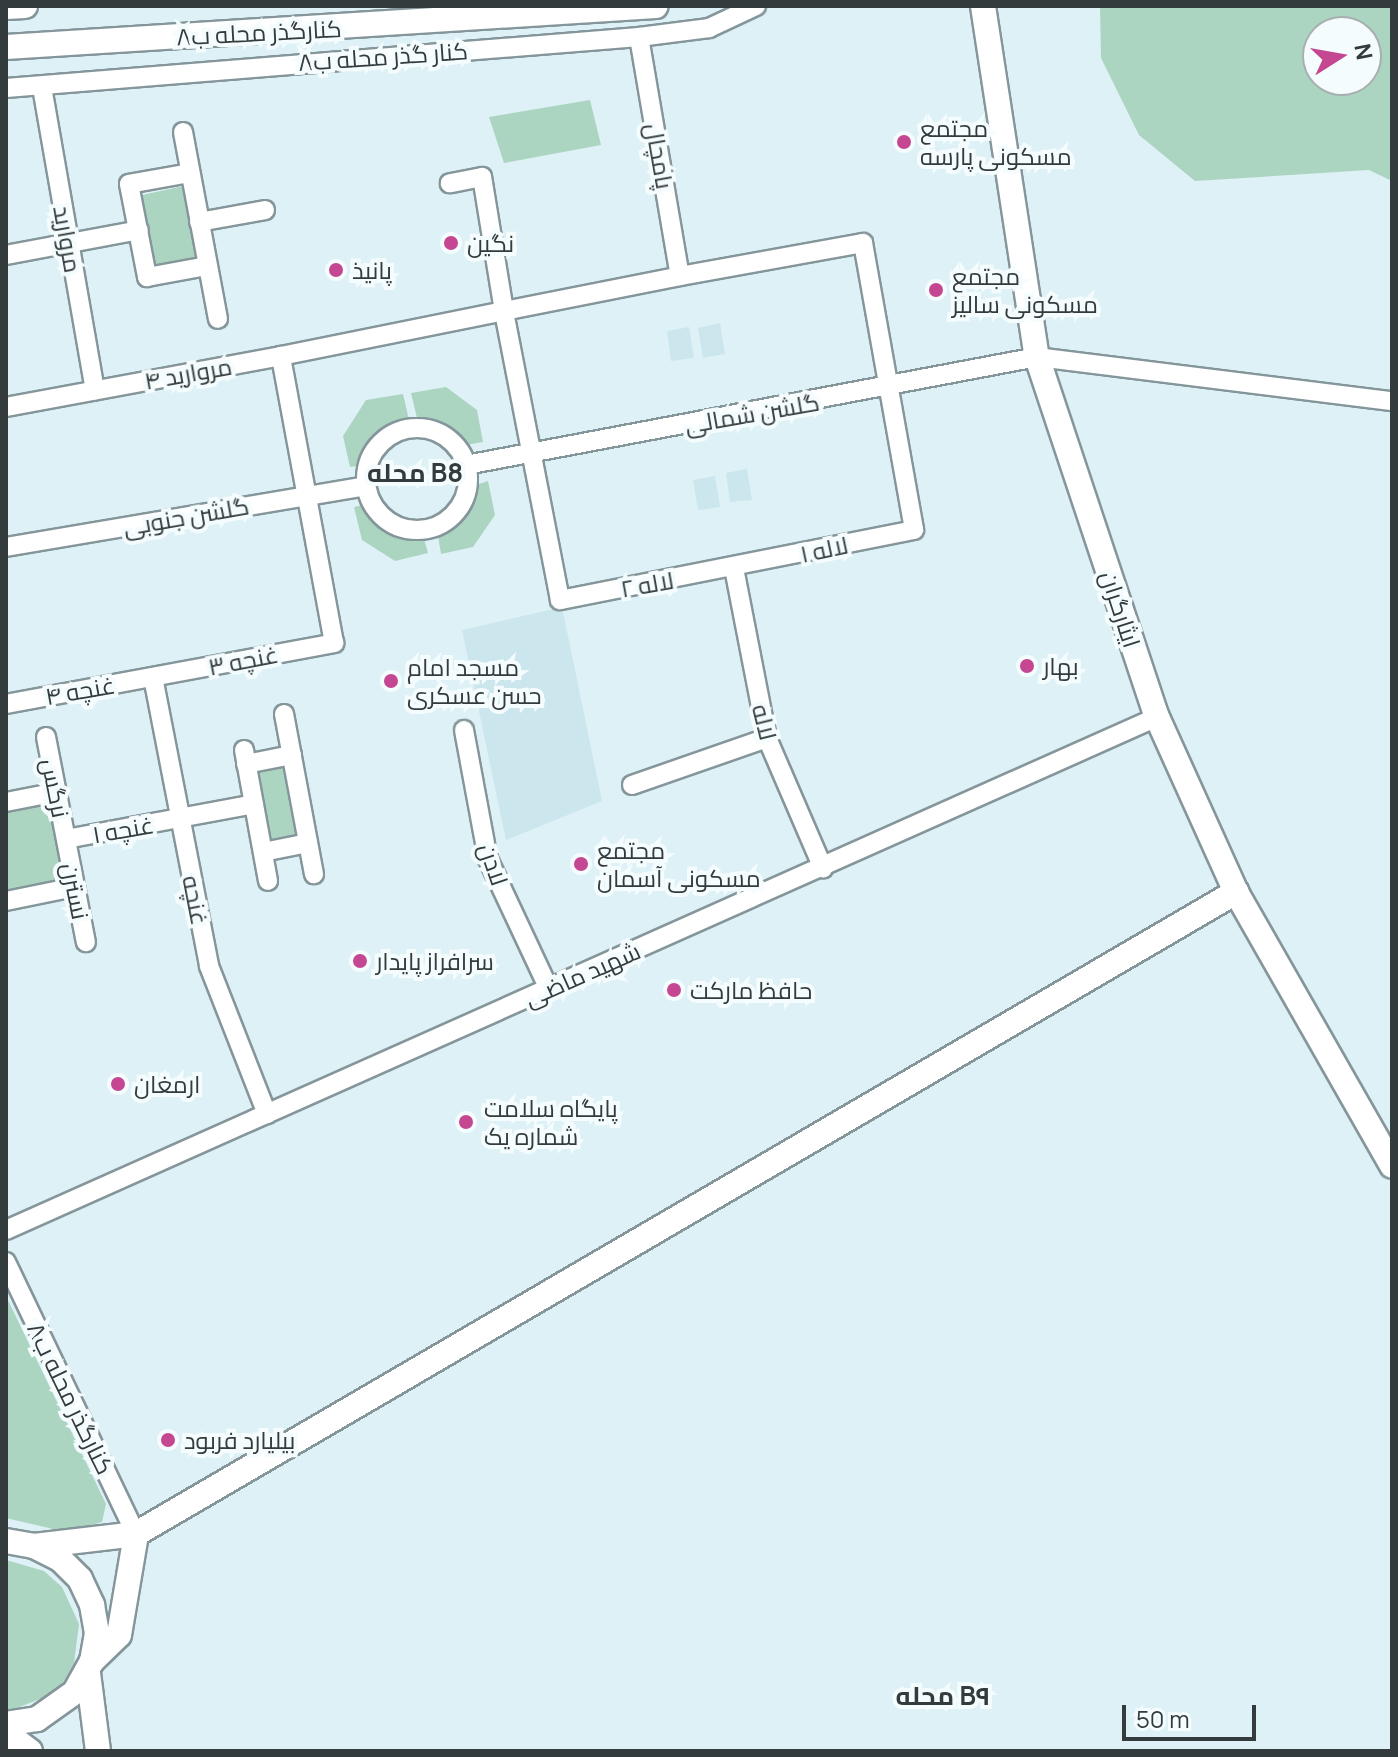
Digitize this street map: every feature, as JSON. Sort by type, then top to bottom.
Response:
[{"type":"main road","points":[[6,7],[25,6]]},
{"type":"main road","name":"کنارگذر محله ب۸","points":[[6,47],[656,6]]},
{"type":"main road","name":"ایثارگران","points":[[983,6],[1037,357],[1157,717],[1236,892],[1392,1166]]},
{"type":"main road","points":[[16,1541],[136,1534],[1236,892]]},
{"type":"main road","points":[[6,1724],[37,1719],[58,1708],[119,1635],[136,1534]]},
{"type":"main road","points":[[16,1541],[60,1559],[80,1579],[95,1619],[90,1667],[98,1751]]},
{"type":"main road","points":[[6,1733],[30,1751]]},
{"type":"street","name":"کنار گذر محله ب۸","points":[[6,88],[639,37],[709,28],[756,6]]},
{"type":"street","name":"پامچال","points":[[639,37],[680,276]]},
{"type":"street","name":"مروارید","points":[[42,87],[95,390]]},
{"type":"street","points":[[183,132],[218,319]]},
{"type":"street","points":[[190,173],[129,184],[147,277],[207,266]]},
{"type":"street","points":[[450,183],[482,177],[531,453]]},
{"type":"street","points":[[199,222],[265,210]]},
{"type":"street","points":[[6,255],[139,230]]},
{"type":"street","name":"مروارید ۴","points":[[6,407],[863,243],[890,387]]},
{"type":"street","points":[[281,356],[307,496]]},
{"type":"street","name":"گلشن شمالی","points":[[466,465],[1037,357],[1392,401]]},
{"type":"street","name":"لاله ۱","points":[[734,568],[914,530],[890,387]]},
{"type":"street","points":[[433,430],[448,438],[466,465],[468,483],[460,507],[442,524],[426,530],[393,525],[379,514],[366,486],[374,451],[400,431],[433,430]]},
{"type":"street","name":"لاله ۲","points":[[531,453],[560,600],[734,568]]},
{"type":"street","name":"گلشن جنوبی","points":[[6,547],[366,486]]},
{"type":"street","name":"غنچه ۳","points":[[153,677],[334,643],[307,496]]},
{"type":"street","name":"لاله","points":[[734,568],[767,738],[823,868]]},
{"type":"street","name":"غنچه ۴","points":[[6,704],[153,677]]},
{"type":"street","name":"غنچه","points":[[153,677],[209,966],[267,1114]]},
{"type":"street","points":[[284,714],[314,874]]},
{"type":"street","name":"شهید ماضی","points":[[6,1230],[1157,717]]},
{"type":"street","name":"لادن","points":[[464,730],[488,859],[549,989]]},
{"type":"street","name":"نرگس","points":[[46,737],[66,839]]},
{"type":"street","points":[[632,785],[767,738]]},
{"type":"street","points":[[268,881],[245,757],[292,755]]},
{"type":"street","points":[[6,802],[57,792]]},
{"type":"street","name":"غنچه ۱","points":[[66,839],[254,804]]},
{"type":"street","name":"نسترن","points":[[66,839],[86,942]]},
{"type":"street","points":[[263,852],[308,843]]},
{"type":"street","points":[[6,901],[75,887]]},
{"type":"street","name":"کنارگذر محله ب۸","points":[[6,1262],[136,1534]]},
{"type":"shaded area","points":[[720,323],[725,354],[703,358],[698,328]]},
{"type":"shaded area","points":[[689,327],[694,358],[671,361],[667,331]]},
{"type":"shaded area","points":[[747,469],[752,500],[730,502],[726,473]]},
{"type":"shaded area","points":[[715,476],[720,507],[698,510],[693,480]]},
{"type":"shaded area","points":[[562,607],[602,801],[506,840],[462,630]]},
{"type":"green space","points":[[1100,6],[1392,6],[1392,181],[1369,170],[1195,181],[1139,135],[1101,58]]},
{"type":"green space","points":[[590,100],[601,145],[504,163],[489,117]]},
{"type":"green space","points":[[183,186],[196,261],[152,269],[138,196]]},
{"type":"green space","points":[[446,387],[477,410],[483,442],[460,446],[447,424],[417,418],[411,393]]},
{"type":"green space","points":[[403,394],[409,420],[381,429],[370,441],[364,465],[350,467],[343,436],[366,400]]},
{"type":"green space","points":[[488,481],[495,515],[473,547],[441,554],[437,530],[458,517],[473,486]]},
{"type":"green space","points":[[368,504],[390,525],[422,532],[428,553],[395,561],[362,540],[354,507]]},
{"type":"green space","points":[[289,760],[305,840],[266,848],[251,769]]},
{"type":"green space","points":[[51,801],[67,883],[6,895],[6,810]]},
{"type":"green space","points":[[6,1296],[106,1504],[102,1522],[66,1532],[6,1518]]},
{"type":"green space","points":[[6,1560],[44,1571],[62,1587],[79,1624],[74,1663],[64,1681],[50,1695],[12,1710],[6,1710]]},
{"type":"place","name":"مجتمع مسکونی پارسه","points":[[904,142]]},
{"type":"place","name":"نگین","points":[[451,243]]},
{"type":"place","name":"پانیذ","points":[[336,270]]},
{"type":"place","name":"مجتمع مسکونی سالیز","points":[[936,290]]},
{"type":"place","name":"بهار","points":[[1027,666]]},
{"type":"place","name":"مسجد امام حسن عسکری","points":[[391,681]]},
{"type":"place","name":"مجتمع مسکونی آسمان","points":[[581,864]]},
{"type":"place","name":"سرافراز پایدار","points":[[360,961]]},
{"type":"place","name":"حافظ مارکت","points":[[674,990]]},
{"type":"place","name":"ارمغان","points":[[118,1084]]},
{"type":"place","name":"پایگاه سلامت شماره یک","points":[[466,1122]]},
{"type":"place","name":"بیلیارد فربود","points":[[168,1440]]},
{"type":"district","name":"محله B8","points":[[415,473]]},
{"type":"district","name":"محله B۹","points":[[943,1696]]}]
